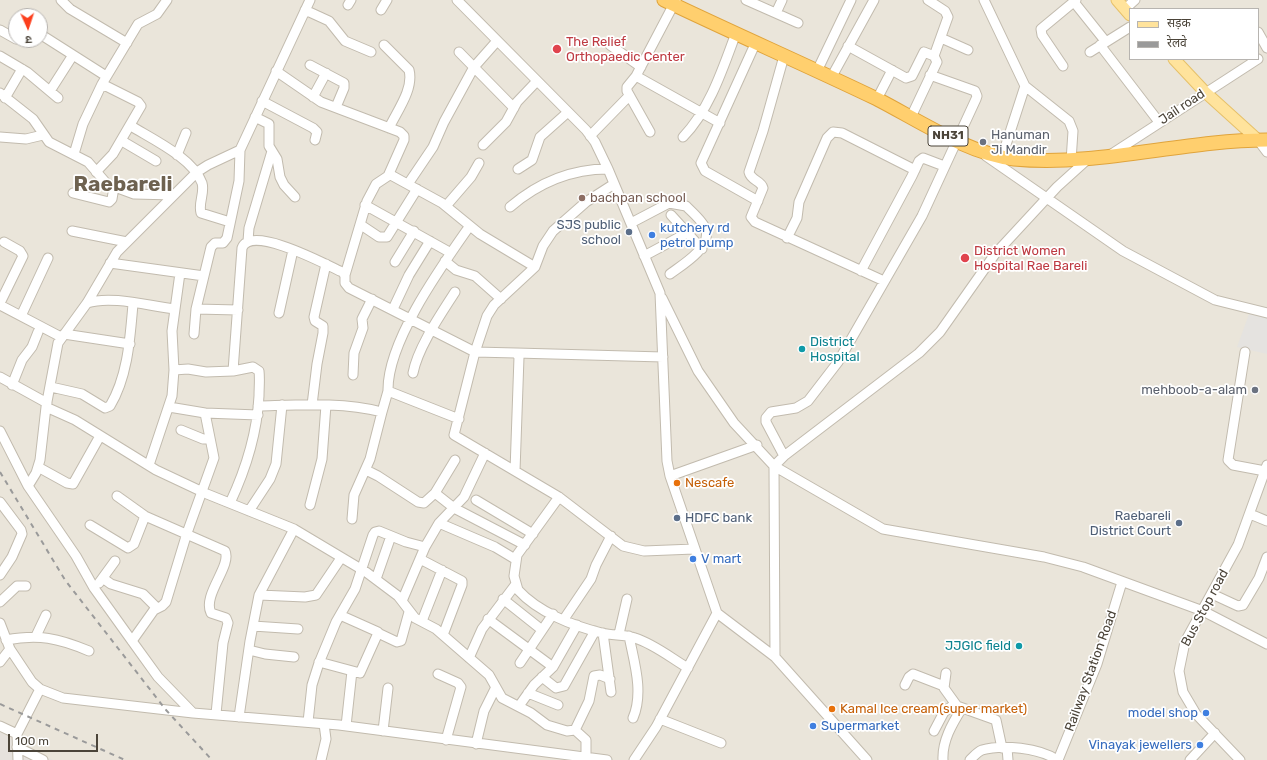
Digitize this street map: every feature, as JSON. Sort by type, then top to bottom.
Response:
[{"type":"highway","name":"NH31","points":[[671,2],[877,99],[956,140],[1002,157],[1030,160],[1071,161],[1262,140]]},
{"type":"main road","points":[[1117,0],[1127,12]]},
{"type":"main road","points":[[1175,60],[1205,92],[1262,140]]},
{"type":"street","points":[[61,0],[70,9],[127,43]]},
{"type":"street","points":[[74,154],[83,124],[104,80],[140,21],[157,14],[167,0]]},
{"type":"street","points":[[194,334],[196,309],[212,244],[223,243],[227,238],[240,181],[240,150],[310,0]]},
{"type":"street","points":[[381,10],[387,0]]},
{"type":"street","points":[[457,0],[590,136],[608,168],[676,329],[698,371],[734,422],[757,445],[774,466],[883,529],[1044,557],[1094,571],[1203,611],[1267,644]]},
{"type":"street","points":[[746,0],[798,23]]},
{"type":"street","points":[[776,13],[782,0]]},
{"type":"street","points":[[817,71],[851,0]]},
{"type":"street","points":[[830,78],[874,0]]},
{"type":"street","points":[[928,0],[948,14],[948,21],[934,56]]},
{"type":"street","points":[[984,0],[1025,86],[1069,121],[1073,132],[1071,161]]},
{"type":"street","points":[[1063,66],[1042,35],[1041,29],[1075,1],[1103,44],[1159,122]]},
{"type":"street","points":[[650,132],[629,96],[627,87],[641,68],[671,2]]},
{"type":"street","points":[[305,10],[333,24],[345,40],[370,52]]},
{"type":"street","points":[[1090,52],[1129,28]]},
{"type":"street","points":[[683,137],[701,113],[722,70],[736,33]]},
{"type":"street","points":[[1259,34],[1267,48]]},
{"type":"street","points":[[941,38],[968,50]]},
{"type":"street","points":[[48,39],[73,55],[104,80],[140,103],[140,108],[122,141],[113,154],[96,172]]},
{"type":"street","points":[[408,184],[433,147],[444,122],[474,67],[497,41]]},
{"type":"street","points":[[756,42],[701,164],[701,167],[705,171],[758,201]]},
{"type":"street","points":[[384,45],[409,70],[410,75],[409,86],[389,128]]},
{"type":"street","points":[[610,45],[641,68]]},
{"type":"street","points":[[848,46],[909,78],[912,76],[924,52],[934,56],[937,62],[911,117]]},
{"type":"street","points":[[459,52],[514,108]]},
{"type":"street","points":[[50,91],[73,55]]},
{"type":"street","points":[[0,56],[22,69],[58,98]]},
{"type":"street","points":[[784,56],[763,131],[749,172],[752,178],[762,185],[763,191],[751,212],[753,220],[787,238],[884,281]]},
{"type":"street","name":"Jail road","points":[[1107,156],[1256,60]]},
{"type":"street","points":[[310,65],[344,83],[344,88],[336,108]]},
{"type":"street","points":[[22,69],[3,96],[33,119],[49,142],[88,162],[108,184],[114,187],[134,194],[174,195]]},
{"type":"street","points":[[877,99],[892,70]]},
{"type":"street","points":[[276,71],[304,89],[313,97],[336,108],[403,134],[404,140],[389,174],[386,179],[376,184],[365,205],[361,225],[345,275],[345,283],[349,288],[393,309],[475,352],[663,357]]},
{"type":"street","points":[[313,97],[326,73]]},
{"type":"street","points":[[784,456],[766,422],[766,418],[771,412],[796,408],[808,401],[838,362],[922,216],[976,99],[976,94],[930,75]]},
{"type":"street","points":[[636,76],[720,123]]},
{"type":"street","points":[[483,145],[506,122],[514,108],[537,81]]},
{"type":"street","points":[[1002,157],[1025,86]]},
{"type":"street","points":[[590,136],[629,96]]},
{"type":"street","points":[[262,101],[313,128],[316,132],[315,140]]},
{"type":"street","points":[[518,169],[532,160],[538,142],[543,133],[568,112]]},
{"type":"street","points":[[255,117],[269,124],[269,143],[277,159],[281,181],[295,197]]},
{"type":"street","points":[[131,126],[177,155],[197,172],[203,188],[201,213],[230,222]]},
{"type":"street","points":[[787,238],[796,218],[799,202],[829,134],[833,132],[842,133],[915,170]]},
{"type":"street","points":[[177,155],[186,133]]},
{"type":"street","points":[[2,134],[26,138],[43,135]]},
{"type":"street","points":[[1262,140],[1267,152]]},
{"type":"street","points":[[122,141],[156,161]]},
{"type":"street","points":[[978,149],[1046,199],[1123,251],[1215,300],[1267,313]]},
{"type":"street","points":[[28,486],[38,467],[46,405],[51,387],[53,364],[62,336],[87,303],[110,262],[127,242],[197,172],[208,165],[240,150]]},
{"type":"street","points":[[233,371],[242,248],[246,243],[252,217],[272,151]]},
{"type":"street","points":[[861,271],[919,161],[923,158],[944,166]]},
{"type":"street","points":[[775,657],[774,466],[784,456],[919,353],[940,332],[995,254],[1046,199],[1088,159]]},
{"type":"street","points":[[446,206],[471,177],[479,163]]},
{"type":"street","points":[[510,207],[522,198],[556,178],[591,170],[608,168]]},
{"type":"street","points":[[389,174],[446,206],[469,227],[534,267]]},
{"type":"street","points":[[614,184],[586,202],[553,231],[543,246],[534,267],[501,299],[487,316],[475,352],[454,435],[559,497],[623,546],[637,550],[694,549]]},
{"type":"street","points":[[73,193],[109,202],[112,199],[114,187]]},
{"type":"street","points":[[361,225],[379,238],[385,238],[390,235],[417,189]]},
{"type":"street","points":[[630,223],[669,203],[686,206],[706,230],[706,236],[702,249],[670,274]]},
{"type":"street","points":[[365,205],[398,222],[451,253]]},
{"type":"street","points":[[671,215],[702,249]]},
{"type":"street","points":[[352,519],[354,495],[366,470],[377,437],[388,391],[390,365],[412,319],[445,261],[469,227]]},
{"type":"street","points":[[72,231],[127,242]]},
{"type":"street","points":[[395,262],[414,231]]},
{"type":"street","points":[[644,256],[687,233]]},
{"type":"street","points":[[227,238],[246,243],[266,242],[293,250],[326,264],[345,275]]},
{"type":"street","points":[[393,309],[409,275],[430,241]]},
{"type":"street","points":[[4,242],[20,251],[23,256],[0,304],[62,336],[130,344]]},
{"type":"street","points":[[279,313],[293,250]]},
{"type":"street","points":[[21,316],[48,258]]},
{"type":"street","points":[[445,261],[456,270],[475,276],[501,299]]},
{"type":"street","points":[[110,262],[204,276]]},
{"type":"street","points":[[312,405],[317,364],[323,333],[322,326],[315,321],[314,317],[326,264]]},
{"type":"street","points":[[149,465],[169,407],[174,370],[172,331],[180,273]]},
{"type":"street","points":[[413,373],[417,360],[432,330],[455,292]]},
{"type":"street","points":[[660,292],[667,461],[670,476],[694,549],[717,613],[775,657],[861,758]]},
{"type":"street","points":[[353,375],[354,353],[363,328],[362,319],[372,299]]},
{"type":"street","points":[[87,303],[101,300],[174,309]]},
{"type":"street","points":[[51,387],[82,394],[102,407],[108,408],[112,404],[122,377],[130,344],[133,304]]},
{"type":"street","points":[[196,309],[238,310]]},
{"type":"street","points":[[12,385],[22,360],[32,347],[38,332]]},
{"type":"street","points":[[1245,352],[1228,460],[1233,465],[1266,468]]},
{"type":"street","points":[[515,471],[519,357],[516,353]]},
{"type":"street","points":[[174,370],[188,369],[206,372],[233,371],[254,368],[259,370],[258,411],[255,433],[245,467],[230,503]]},
{"type":"street","points":[[0,377],[149,465],[203,492],[294,530],[376,579],[402,601],[415,618],[442,635],[489,675],[495,689],[502,698],[536,716],[547,726],[567,731],[575,730],[586,740],[586,757]]},
{"type":"street","points":[[388,391],[459,418]]},
{"type":"street","points":[[248,511],[270,479],[276,464],[282,405]]},
{"type":"street","points":[[169,407],[205,413],[258,411],[282,405],[326,405],[357,407],[382,412]]},
{"type":"street","points":[[310,505],[322,459],[326,405]]},
{"type":"street","points":[[132,641],[157,608],[164,605],[187,533],[214,458],[214,450],[210,439],[205,413]]},
{"type":"street","points":[[181,430],[203,439],[210,439]]},
{"type":"street","points":[[0,432],[28,486],[76,556],[94,588],[158,677],[193,713]]},
{"type":"street","points":[[38,467],[67,483],[73,484],[100,436]]},
{"type":"street","points":[[670,476],[757,445]]},
{"type":"street","points":[[402,601],[425,547],[439,523],[464,497],[485,453]]},
{"type":"street","points":[[366,470],[418,502],[427,502],[435,493],[455,460]]},
{"type":"street","name":"Bus Stop road","points":[[1240,760],[1196,714],[1183,692],[1179,671],[1185,642],[1238,545],[1266,468]]},
{"type":"street","points":[[435,493],[454,508],[525,545]]},
{"type":"street","points":[[117,496],[145,516],[222,548],[227,554],[213,590],[209,608],[211,613],[226,618],[228,623],[223,643],[216,714]]},
{"type":"street","points":[[559,497],[515,559],[516,584],[518,590],[522,595],[553,614],[577,625],[599,632],[629,636],[648,644],[688,668]]},
{"type":"street","points":[[476,500],[533,534]]},
{"type":"street","points":[[0,502],[21,530],[22,534],[12,557],[0,575]]},
{"type":"street","points":[[1250,514],[1267,521]]},
{"type":"street","points":[[90,525],[128,548],[134,544],[145,516]]},
{"type":"street","points":[[439,523],[495,547],[515,559]]},
{"type":"street","points":[[239,717],[259,595],[294,530]]},
{"type":"street","points":[[308,722],[312,685],[319,662],[340,615],[350,599],[375,532],[380,531],[425,547]]},
{"type":"street","points":[[376,579],[391,536]]},
{"type":"street","points":[[564,619],[591,578],[611,536]]},
{"type":"street","points":[[1212,594],[1238,606],[1244,605],[1259,578],[1267,557]]},
{"type":"street","points":[[259,595],[305,598],[316,595],[341,558]]},
{"type":"street","points":[[420,560],[460,579],[462,583],[442,635]]},
{"type":"street","points":[[94,588],[104,579],[114,561]]},
{"type":"street","points":[[422,621],[442,570]]},
{"type":"street","points":[[104,579],[111,584],[143,594],[157,608]]},
{"type":"street","name":"Railway Station Road","points":[[1057,760],[1097,664],[1122,582]]},
{"type":"street","points":[[469,658],[477,637],[488,619],[516,584]]},
{"type":"street","points":[[0,602],[17,586],[26,586]]},
{"type":"street","points":[[619,634],[627,599]]},
{"type":"street","points":[[503,600],[542,630]]},
{"type":"street","points":[[340,615],[400,642],[409,612]]},
{"type":"street","points":[[634,760],[660,719],[717,613]]},
{"type":"street","points":[[520,663],[553,614]]},
{"type":"street","points":[[36,636],[46,615]]},
{"type":"street","points":[[488,619],[553,666]]},
{"type":"street","points":[[0,623],[10,650],[32,682],[40,689],[63,698],[193,713],[346,726],[607,760]]},
{"type":"street","points":[[519,706],[528,693],[553,666],[577,625]]},
{"type":"street","points":[[253,626],[298,629]]},
{"type":"street","points":[[319,662],[341,666],[358,673],[362,672],[378,632]]},
{"type":"street","points":[[542,677],[556,688],[564,686],[599,632]]},
{"type":"street","points":[[599,632],[612,692]]},
{"type":"street","points":[[6,640],[36,636],[58,639],[89,651]]},
{"type":"street","points":[[629,636],[638,687],[637,704],[633,718]]},
{"type":"street","points":[[0,662],[10,650]]},
{"type":"street","points":[[249,650],[265,654],[294,657]]},
{"type":"street","points":[[346,726],[352,671]]},
{"type":"street","points":[[946,672],[944,686],[946,692],[958,706],[996,720],[1008,760]]},
{"type":"street","points":[[438,674],[458,683],[461,687],[446,740]]},
{"type":"street","points":[[905,685],[909,677],[913,674],[944,686]]},
{"type":"street","points":[[575,730],[588,701],[594,676],[600,675],[610,679]]},
{"type":"street","points":[[383,731],[388,688]]},
{"type":"street","points":[[18,760],[17,734],[40,689]]},
{"type":"street","points":[[476,744],[484,711],[495,689]]},
{"type":"street","points":[[528,693],[558,705]]},
{"type":"street","points":[[934,731],[944,712],[958,706]]},
{"type":"street","points":[[943,760],[948,734],[958,706]]},
{"type":"street","points":[[660,719],[721,743]]},
{"type":"street","points":[[321,760],[326,739],[324,724]]},
{"type":"street","points":[[0,726],[17,734]]},
{"type":"street","points":[[1190,760],[1215,733]]},
{"type":"street","points":[[17,747],[43,760]]},
{"type":"street","points":[[970,760],[977,753],[984,750],[1004,748],[1041,752],[1057,760]]},
{"type":"shaded area","points":[[0,0],[1267,0],[1267,760],[0,760]]},
{"type":"shaded area","points":[[1249,314],[1267,316],[1267,354],[1237,347]]},
{"type":"shaded area","points":[[0,732],[40,753],[53,760],[0,760]]},
{"type":"railway","points":[[0,472],[65,580],[166,710],[212,760]]},
{"type":"railway","points":[[0,704],[125,760]]},
{"type":"place","name":"The Relief Orthopaedic Center","points":[[557,49]]},
{"type":"place","name":"Hanuman Ji Mandir","points":[[983,142]]},
{"type":"place","name":"bachpan school","points":[[582,198]]},
{"type":"place","name":"SJS public school","points":[[629,232]]},
{"type":"place","name":"kutchery rd petrol pump","points":[[652,235]]},
{"type":"place","name":"District Women Hospital Rae Bareli","points":[[965,258]]},
{"type":"place","name":"District Hospital","points":[[802,349]]},
{"type":"place","name":"mehboob-a-alam","points":[[1255,390]]},
{"type":"place","name":"Nescafe","points":[[677,483]]},
{"type":"place","name":"HDFC bank","points":[[677,518]]},
{"type":"place","name":"Raebareli District Court","points":[[1179,523]]},
{"type":"place","name":"V mart","points":[[693,559]]},
{"type":"place","name":"JJGIC field","points":[[1019,646]]},
{"type":"place","name":"Kamal Ice cream(super market)","points":[[832,709]]},
{"type":"place","name":"model shop","points":[[1206,713]]},
{"type":"place","name":"Supermarket","points":[[813,726]]},
{"type":"place","name":"Vinayak jewellers","points":[[1200,745]]},
{"type":"district","name":"Raebareli","points":[[123,185]]}]
